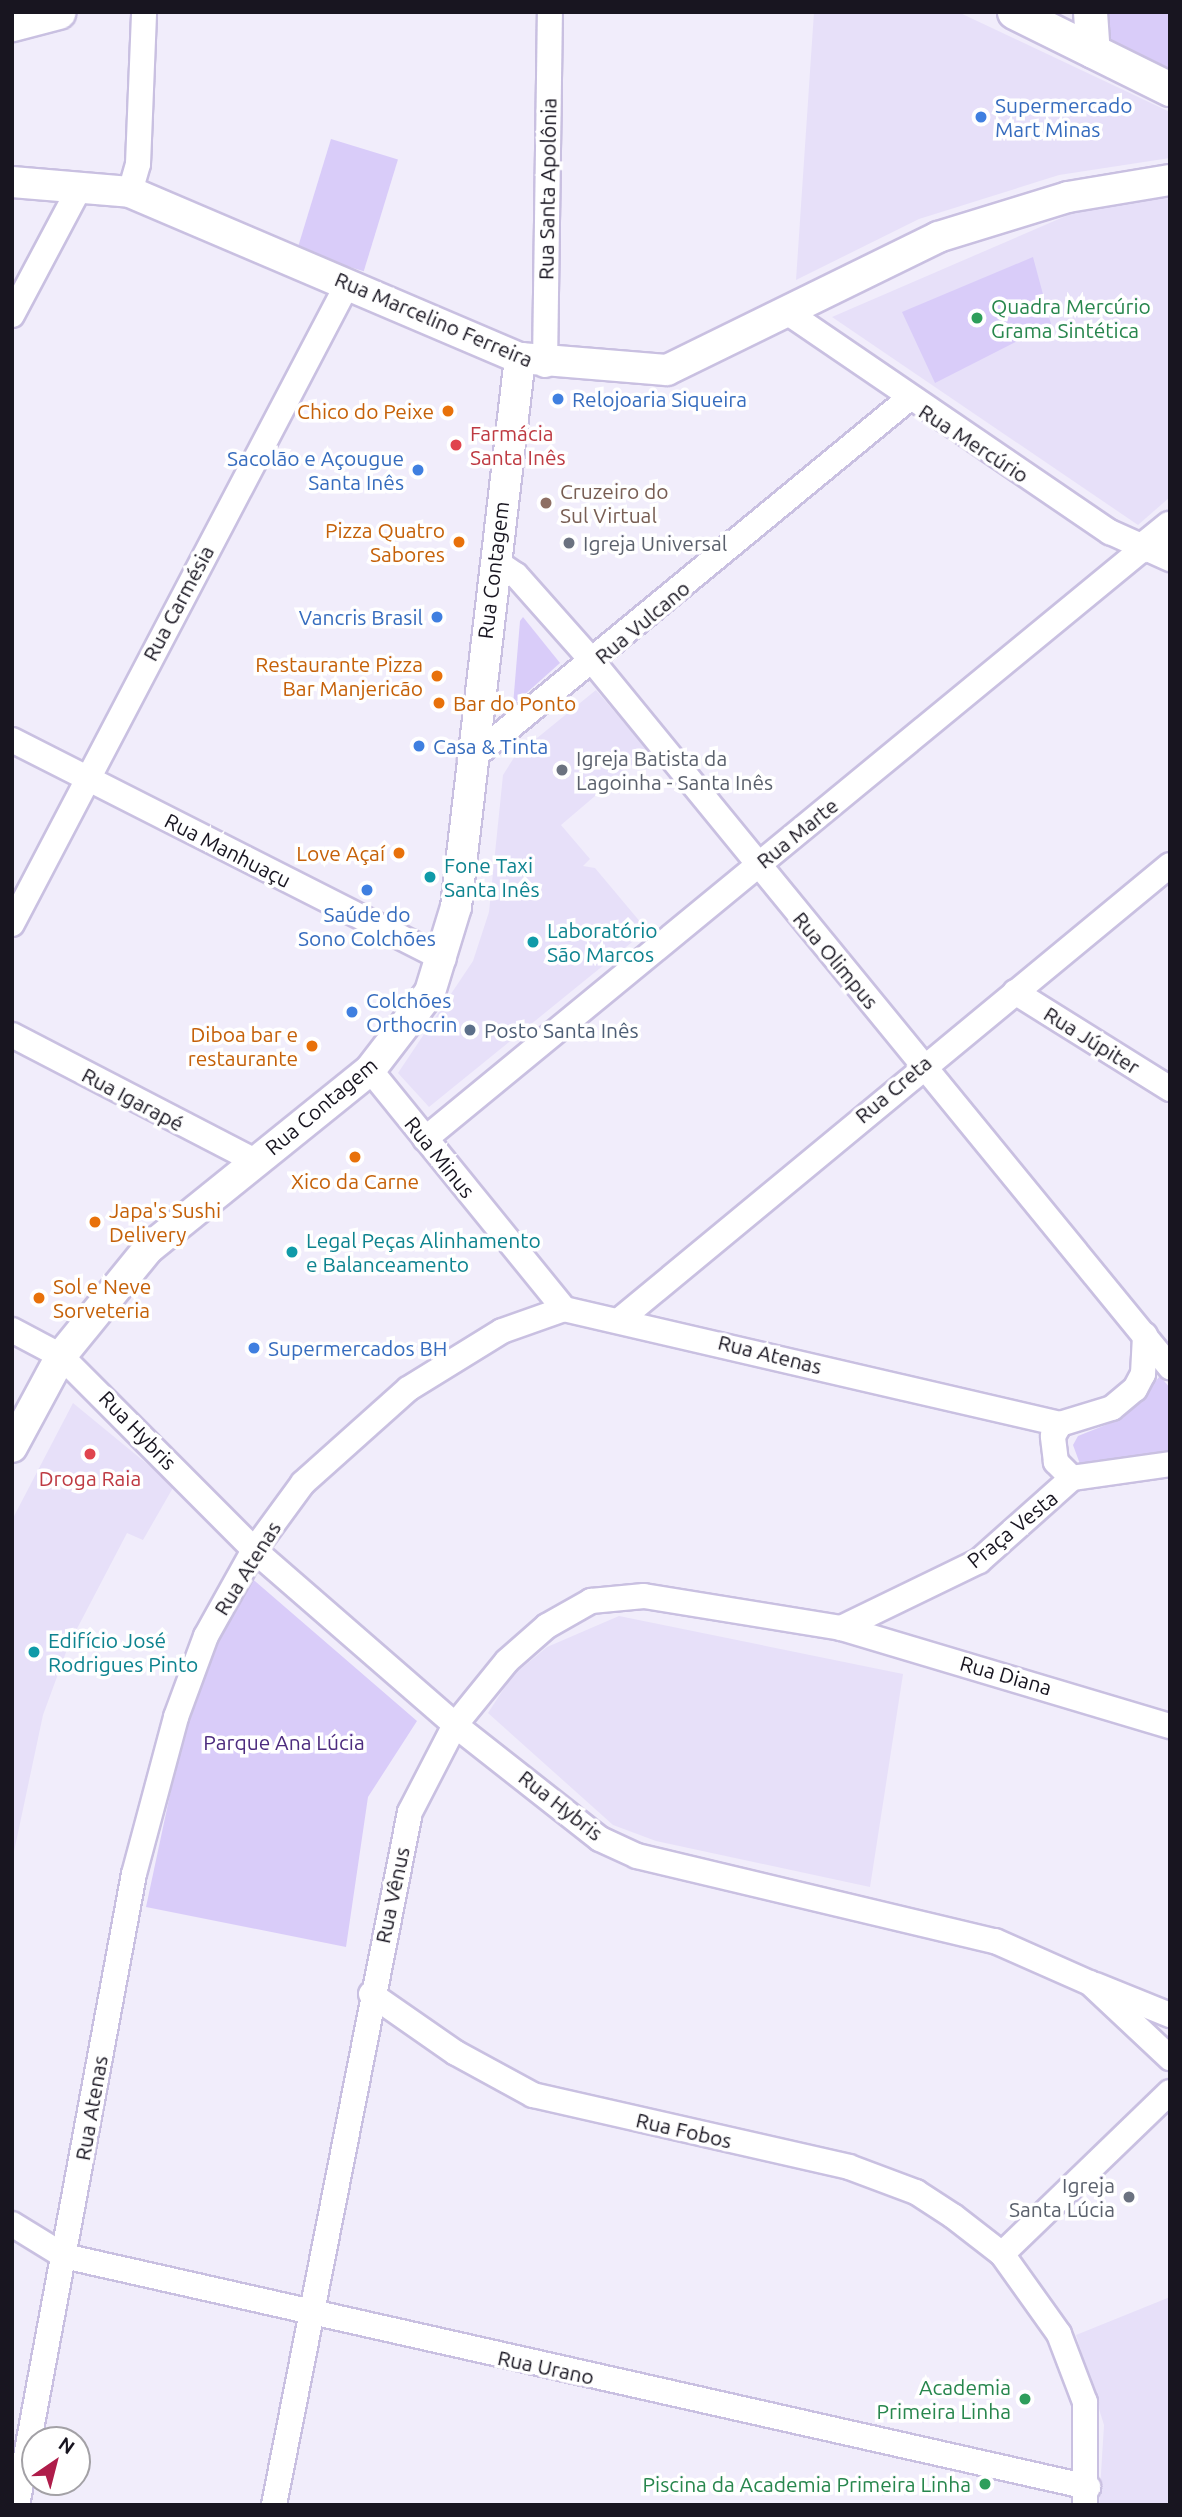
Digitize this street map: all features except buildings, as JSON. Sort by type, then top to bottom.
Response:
[{"type":"main road","points":[[12,24],[58,12]]},
{"type":"main road","points":[[1014,12],[1170,89]]},
{"type":"main road","points":[[1090,12],[1093,51]]},
{"type":"street","points":[[130,192],[138,164],[144,12]]},
{"type":"street","name":"Rua Santa Apolônia","points":[[532,362],[550,12]]},
{"type":"street","name":"Rua Marcelino Ferreira","points":[[12,182],[130,192],[532,362],[667,370],[938,237],[1068,197],[1170,180]]},
{"type":"street","points":[[12,315],[80,187]]},
{"type":"street","name":"Rua Carmésia","points":[[12,924],[86,778],[348,283]]},
{"type":"street","name":"Rua Mercúrio","points":[[787,312],[907,400],[1110,532],[1157,553]]},
{"type":"street","name":"Rua Contagem","points":[[12,1447],[61,1356],[148,1249],[370,1070],[409,1023],[444,958],[456,907],[470,760],[495,561],[532,362]]},
{"type":"street","name":"Rua Vulcano","points":[[470,760],[594,663],[907,400]]},
{"type":"street","name":"Rua Marte","points":[[425,1139],[757,866],[1157,553],[1170,527]]},
{"type":"street","name":"Rua Olimpus","points":[[495,561],[516,575],[594,663],[757,866],[1170,1367]]},
{"type":"street","name":"Rua Manhuaçu","points":[[12,740],[444,958]]},
{"type":"street","name":"Rua Creta","points":[[622,1318],[922,1064],[1170,865]]},
{"type":"street","name":"Rua Júpiter","points":[[1015,992],[1170,1089]]},
{"type":"street","name":"Rua Igarapé","points":[[12,1035],[255,1161]]},
{"type":"street","name":"Rua Minus","points":[[370,1070],[564,1309]]},
{"type":"street","name":"Rua Atenas","points":[[17,2505],[134,1874],[165,1756],[206,1636],[254,1550],[303,1483],[408,1389],[502,1331],[564,1309],[622,1318],[1060,1424]]},
{"type":"street","name":"Rua Hybris","points":[[12,1330],[61,1356],[254,1550],[455,1725],[569,1817],[637,1856],[995,1941],[1090,1983],[1170,2058]]},
{"type":"street","points":[[1060,1424],[1112,1408],[1135,1389],[1143,1374],[1145,1335]]},
{"type":"street","name":"Praça Vesta","points":[[841,1629],[979,1561],[1072,1478],[1056,1462],[1052,1445],[1060,1424]]},
{"type":"street","points":[[1072,1478],[1170,1464]]},
{"type":"street","name":"Rua Vênus","points":[[274,2505],[371,1994],[410,1812],[455,1725],[508,1661],[547,1626],[591,1601],[644,1597],[841,1629]]},
{"type":"street","name":"Rua Diana","points":[[841,1629],[1170,1726]]},
{"type":"street","points":[[1090,1983],[1134,1995],[1170,2014]]},
{"type":"street","name":"Rua Fobos","points":[[371,1994],[456,2053],[533,2095],[849,2167],[916,2192],[1002,2254],[1059,2334],[1085,2402],[1086,2496]]},
{"type":"street","points":[[1002,2254],[1170,2092]]},
{"type":"street","name":"Rua Urano","points":[[12,2224],[64,2256],[1086,2496]]},
{"type":"shaded area","name":"Supermercado Mart Minas","points":[[814,12],[958,12],[1170,112],[1170,158],[1059,175],[919,219],[796,280]]},
{"type":"shaded area","points":[[1170,197],[1170,497],[1138,525],[832,317],[1082,209]]},
{"type":"shaded area","points":[[596,690],[648,751],[561,825],[590,859],[583,866],[595,868],[647,930],[429,1107],[398,1073],[473,961],[489,912],[503,775],[515,756]]},
{"type":"shaded area","points":[[73,1403],[174,1486],[143,1540],[127,1533],[69,1644],[43,1715],[12,1861],[12,1520]]},
{"type":"shaded area","points":[[619,1616],[903,1674],[870,1887],[656,1841],[613,1825],[488,1713],[512,1676],[547,1647]]},
{"type":"shaded area","points":[[1170,2297],[1170,2505],[1099,2505],[1104,2425],[1076,2335]]},
{"type":"green space","points":[[1107,12],[1170,12],[1170,73],[1107,43]]},
{"type":"green space","points":[[331,139],[398,159],[364,271],[297,251]]},
{"type":"green space","name":"Quadra Mercúrio Grama Sintética","points":[[1033,257],[1051,324],[935,383],[902,312]]},
{"type":"green space","points":[[523,617],[560,663],[513,705],[520,621]]},
{"type":"green space","points":[[1160,1376],[1170,1388],[1170,1456],[1080,1464],[1073,1445],[1078,1436],[1123,1418]]},
{"type":"green space","name":"Parque Ana Lúcia","points":[[249,1576],[417,1721],[368,1797],[346,1947],[146,1907],[188,1710]]},
{"type":"place","name":"Supermercado Mart Minas","points":[[981,117]]},
{"type":"place","name":"Quadra Mercúrio Grama Sintética","points":[[977,318]]},
{"type":"place","name":"Relojoaria Siqueira","points":[[558,399]]},
{"type":"place","name":"Chico do Peixe","points":[[448,411]]},
{"type":"place","name":"Farmácia Santa Inês","points":[[456,445]]},
{"type":"place","name":"Sacolão e Açougue Santa Inês","points":[[418,470]]},
{"type":"place","name":"Cruzeiro do Sul Virtual","points":[[546,503]]},
{"type":"place","name":"Pizza Quatro Sabores","points":[[459,542]]},
{"type":"place","name":"Igreja Universal","points":[[569,543]]},
{"type":"place","name":"Vancris Brasil","points":[[437,617]]},
{"type":"place","name":"Restaurante Pizza Bar Manjericão","points":[[437,676]]},
{"type":"place","name":"Bar do Ponto","points":[[439,703]]},
{"type":"place","name":"Casa & Tinta","points":[[419,746]]},
{"type":"place","name":"Igreja Batista da Lagoinha - Santa Inês","points":[[562,770]]},
{"type":"place","name":"Love Açaí","points":[[399,853]]},
{"type":"place","name":"Fone Taxi Santa Inês","points":[[430,877]]},
{"type":"place","name":"Saúde do Sono Colchões","points":[[367,890]]},
{"type":"place","name":"Laboratório São Marcos","points":[[533,942]]},
{"type":"place","name":"Colchões Orthocrin","points":[[352,1012]]},
{"type":"place","name":"Posto Santa Inês","points":[[470,1030]]},
{"type":"place","name":"Diboa bar e restaurante","points":[[312,1046]]},
{"type":"place","name":"Xico da Carne","points":[[355,1157]]},
{"type":"place","name":"Japa's Sushi Delivery","points":[[95,1222]]},
{"type":"place","name":"Legal Peças Alinhamento e Balanceamento","points":[[292,1252]]},
{"type":"place","name":"Sol e Neve Sorveteria","points":[[39,1298]]},
{"type":"place","name":"Supermercados BH","points":[[254,1348]]},
{"type":"place","name":"Droga Raia","points":[[90,1454]]},
{"type":"place","name":"Edifício José Rodrigues Pinto","points":[[34,1652]]},
{"type":"place","name":"Igreja Santa Lúcia","points":[[1129,2197]]},
{"type":"place","name":"Academia Primeira Linha","points":[[1025,2399]]},
{"type":"place","name":"Piscina da Academia Primeira Linha","points":[[985,2484]]}]
